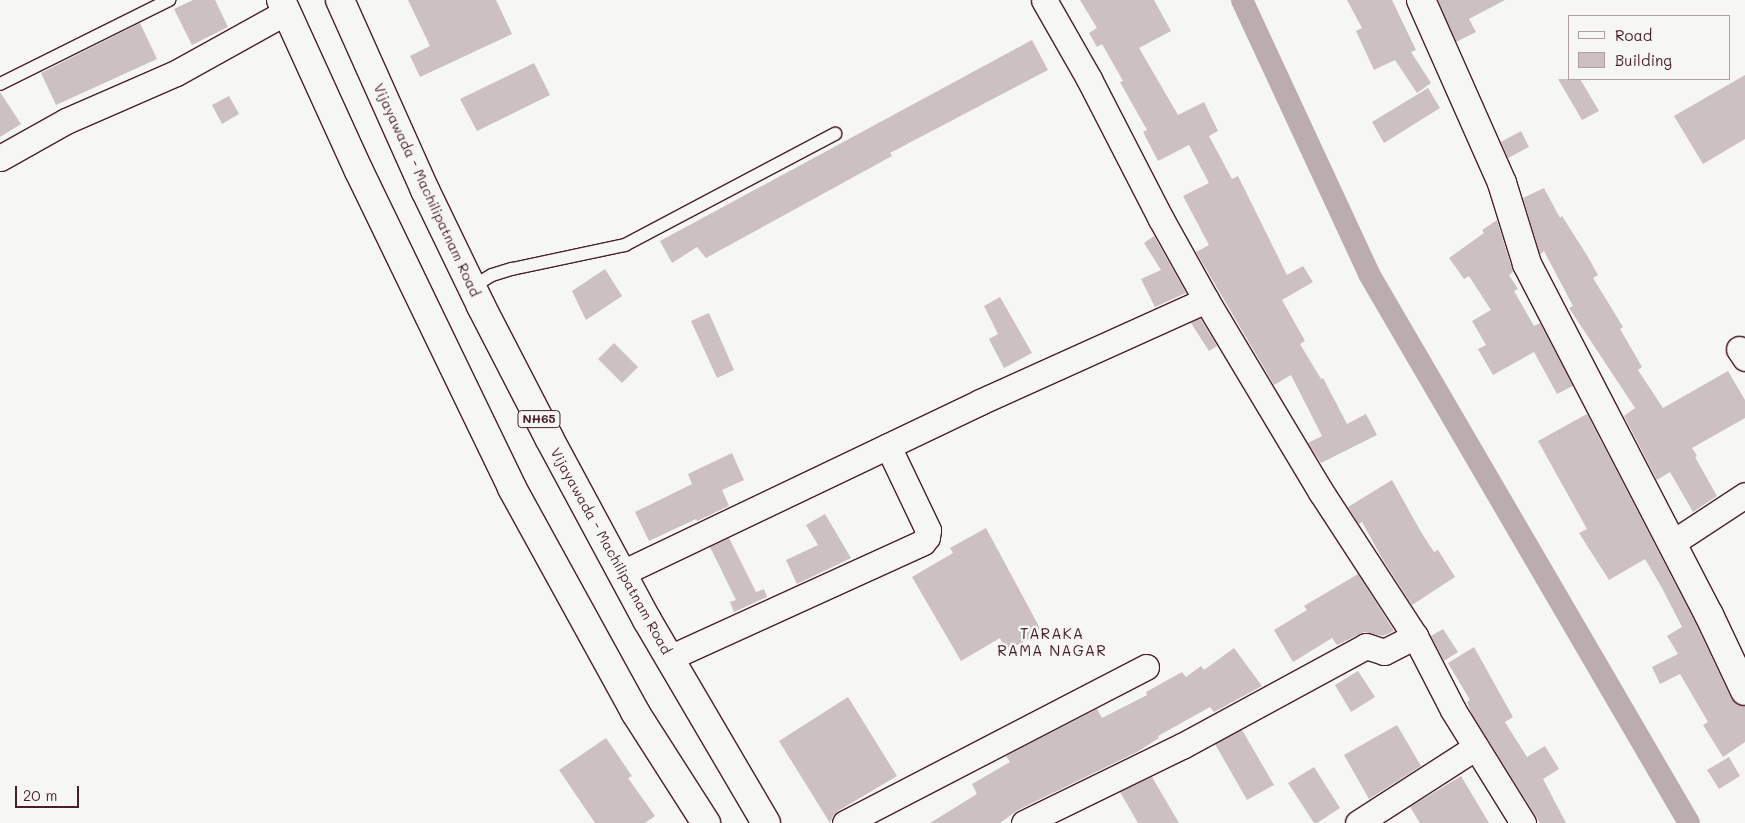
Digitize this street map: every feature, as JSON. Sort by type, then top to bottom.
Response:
[{"type":"main road","name":"Vijayawada - Machilipatnam Road","points":[[340,0],[425,190],[472,287],[622,573],[669,658],[766,823]]},
{"type":"main road","points":[[1421,0],[1502,183],[1527,264],[1709,615],[1745,692]]},
{"type":"main road","points":[[283,6],[359,171],[512,488],[636,712],[706,823]]},
{"type":"street","points":[[1044,0],[1089,79],[1161,219],[1206,300],[1321,492],[1415,636],[1453,710],[1522,823]]},
{"type":"street","points":[[0,158],[66,121],[176,73],[283,6]]},
{"type":"street","points":[[622,573],[888,446],[1206,300]]},
{"type":"street","points":[[669,658],[923,542],[927,537],[928,530],[888,446]]},
{"type":"street","points":[[1672,543],[1745,495]]},
{"type":"street","points":[[1024,823],[1182,746],[1366,646],[1384,652],[1415,636]]},
{"type":"street","points":[[845,823],[1146,667]]},
{"type":"street","points":[[1358,823],[1476,747]]},
{"type":"lane","points":[[0,84],[169,0]]},
{"type":"lane","points":[[472,287],[492,275],[512,269],[625,245],[835,134]]},
{"type":"building","points":[[193,0],[215,0],[228,27],[192,45],[174,9]]},
{"type":"building","points":[[408,0],[496,0],[512,34],[420,77],[410,56],[430,46]]},
{"type":"building","points":[[1080,0],[1154,0],[1171,31],[1139,48],[1178,115],[1204,102],[1218,131],[1209,136],[1232,179],[1238,176],[1287,275],[1303,266],[1313,282],[1282,300],[1305,341],[1300,344],[1321,379],[1323,378],[1347,424],[1366,414],[1377,435],[1321,463],[1308,443],[1322,436],[1291,375],[1274,385],[1196,252],[1209,245],[1183,196],[1209,183],[1189,145],[1158,161],[1143,132],[1147,130],[1120,82],[1123,81],[1102,44],[1097,47],[1089,33],[1097,28]]},
{"type":"building","points":[[1347,0],[1392,0],[1416,50],[1411,52],[1431,83],[1417,93],[1395,60],[1374,70],[1356,31],[1362,28]]},
{"type":"building","points":[[1438,0],[1505,0],[1469,19],[1476,32],[1456,42]]},
{"type":"building","points":[[140,23],[157,59],[56,105],[41,73]]},
{"type":"building","points":[[1032,40],[1048,70],[890,153],[892,156],[706,258],[697,247],[672,263],[660,241]]},
{"type":"building","points":[[534,63],[550,95],[477,131],[460,99]]},
{"type":"building","points":[[1745,75],[1745,139],[1703,164],[1674,116]]},
{"type":"building","points":[[1558,79],[1581,80],[1599,111],[1582,120]]},
{"type":"building","points":[[1428,88],[1440,108],[1384,143],[1372,122]]},
{"type":"building","points":[[0,92],[21,124],[0,137]]},
{"type":"building","points":[[229,96],[239,114],[222,124],[212,105]]},
{"type":"building","points":[[1521,131],[1529,147],[1508,158],[1501,142]]},
{"type":"building","points":[[1544,188],[1560,218],[1562,216],[1598,275],[1593,278],[1623,327],[1620,329],[1642,367],[1638,370],[1663,408],[1728,371],[1745,400],[1745,418],[1692,448],[1717,496],[1693,512],[1670,472],[1657,480],[1624,416],[1635,408],[1569,308],[1573,306],[1544,251],[1540,254],[1523,198]]},
{"type":"building","points":[[1497,220],[1513,272],[1509,275],[1518,289],[1514,291],[1534,326],[1540,323],[1573,386],[1557,394],[1534,352],[1493,375],[1478,349],[1486,345],[1472,321],[1491,310],[1469,276],[1464,279],[1449,258],[1484,233],[1482,230]]},
{"type":"building","points":[[1154,236],[1186,293],[1155,307],[1141,279],[1161,270],[1144,243]]},
{"type":"building","points":[[605,269],[622,296],[586,320],[572,291]]},
{"type":"building","points":[[1000,297],[1032,353],[1004,368],[989,339],[998,334],[984,306]]},
{"type":"building","points":[[709,313],[734,370],[717,378],[691,321]]},
{"type":"building","points":[[1200,318],[1217,346],[1209,351],[1191,323]]},
{"type":"building","points":[[614,343],[638,367],[622,383],[598,359]]},
{"type":"building","points":[[1587,414],[1695,622],[1731,698],[1737,704],[1745,706],[1745,742],[1723,757],[1703,725],[1708,722],[1680,674],[1660,684],[1652,667],[1678,654],[1667,636],[1682,627],[1662,588],[1645,559],[1609,580],[1579,533],[1587,529],[1538,441]]},
{"type":"building","points":[[732,453],[744,480],[722,490],[729,506],[649,541],[635,512],[692,484],[688,474]]},
{"type":"building","points":[[1392,480],[1421,532],[1434,552],[1438,550],[1455,577],[1412,605],[1383,560],[1362,522],[1359,524],[1348,507]]},
{"type":"building","points":[[825,514],[851,558],[797,584],[786,560],[818,545],[806,525]]},
{"type":"building","points":[[986,528],[1042,632],[1006,651],[1000,638],[961,661],[912,577],[953,553],[950,548]]},
{"type":"building","points":[[729,538],[756,592],[764,589],[767,597],[734,612],[730,602],[736,600],[710,547]]},
{"type":"building","points":[[1358,574],[1394,631],[1383,636],[1364,632],[1337,645],[1332,638],[1293,662],[1274,630],[1307,610],[1304,606]]},
{"type":"building","points":[[1443,629],[1458,652],[1444,661],[1431,636]]},
{"type":"building","points":[[1474,647],[1513,717],[1505,722],[1527,757],[1545,746],[1559,769],[1543,779],[1566,823],[1540,823],[1472,714],[1467,702],[1470,700],[1448,663]]},
{"type":"building","points":[[1234,648],[1262,686],[1214,712],[1210,707],[1158,736],[1159,738],[1137,752],[1018,810],[1000,823],[930,823],[977,794],[972,784],[1010,762],[1006,756],[1097,709],[1102,718],[1147,695],[1146,692],[1182,672],[1186,677],[1201,666],[1204,670]]},
{"type":"building","points":[[1358,671],[1375,697],[1351,712],[1335,685]]},
{"type":"building","points":[[848,697],[897,776],[838,811],[830,823],[779,741]]},
{"type":"building","points":[[1397,725],[1421,766],[1369,799],[1344,755]]},
{"type":"building","points":[[1242,730],[1274,785],[1247,800],[1215,744]]},
{"type":"building","points":[[606,738],[632,776],[628,778],[655,816],[645,823],[595,823],[559,770]]},
{"type":"building","points":[[1729,757],[1740,776],[1719,789],[1707,770]]},
{"type":"building","points":[[1314,767],[1340,808],[1317,823],[1314,823],[1288,783]]},
{"type":"building","points":[[1461,776],[1489,823],[1420,823],[1410,807]]},
{"type":"building","points":[[1152,777],[1179,823],[1138,823],[1120,792]]},
{"type":"waterway","points":[[1242,0],[1369,274],[1689,823]]},
{"type":"district","name":"TARAKA RAMA NAGAR","points":[[1052,642]]}]
